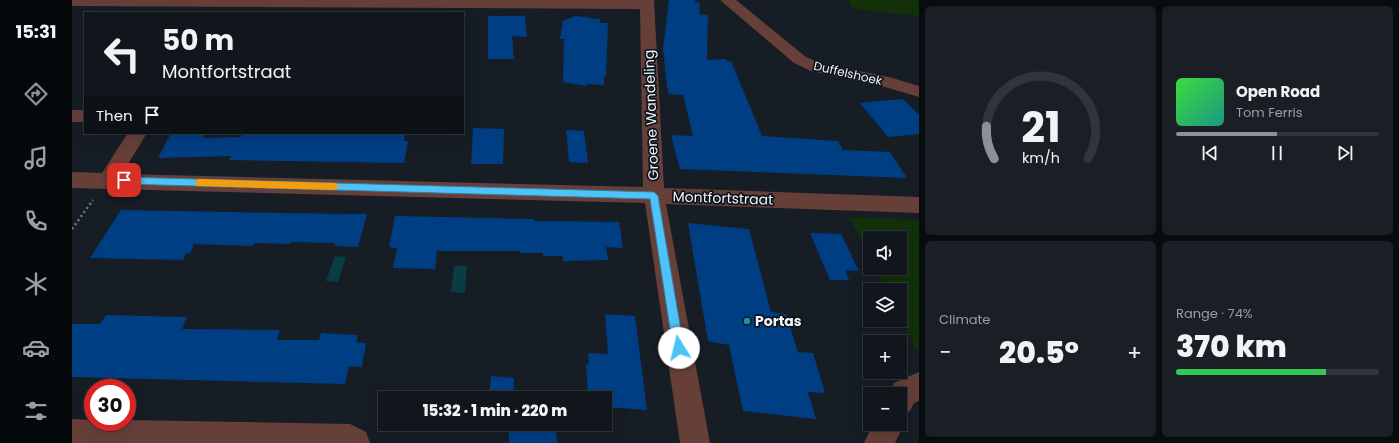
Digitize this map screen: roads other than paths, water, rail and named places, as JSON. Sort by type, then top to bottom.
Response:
[{"type":"street","name":"Duffelshoek","points":[[727,0],[800,60],[817,68],[889,82],[919,92]]},
{"type":"street","points":[[72,2],[217,7],[363,1],[647,3]]},
{"type":"street","name":"Groene Wandeling","points":[[647,3],[654,196],[695,443]]},
{"type":"street","points":[[72,116],[84,116]]},
{"type":"street","points":[[108,180],[137,134]]},
{"type":"street","name":"Montfortstraat","points":[[72,180],[919,205]]},
{"type":"street","points":[[907,391],[919,386]]},
{"type":"street","points":[[879,443],[885,431]]},
{"type":"street","points":[[72,434],[350,440],[355,443]]},
{"type":"water","points":[[335,256],[346,257],[338,282],[326,281]]},
{"type":"water","points":[[454,266],[467,266],[465,293],[451,292]]},
{"type":"place","name":"Portas","points":[[747,321]]}]
